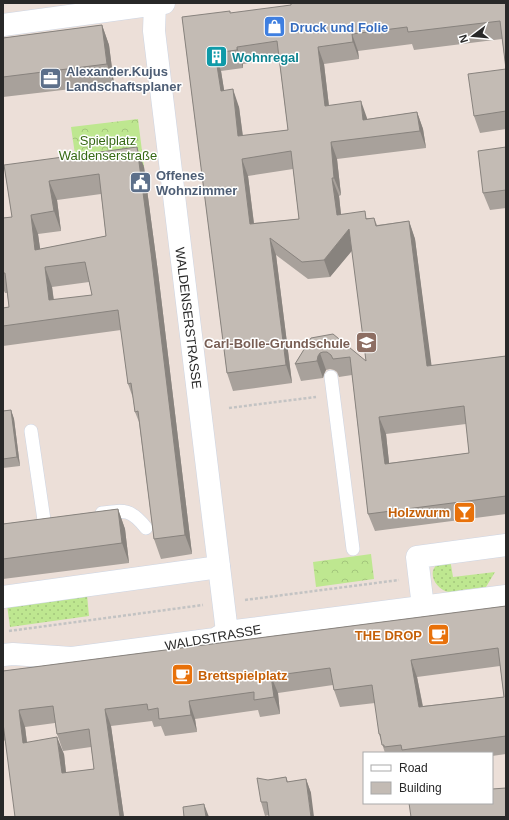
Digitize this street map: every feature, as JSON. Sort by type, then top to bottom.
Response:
[{"type":"street","points":[[3,25],[158,3]]},
{"type":"street","name":"WALDENSERSTRASSE","points":[[158,3],[154,31],[227,632]]},
{"type":"street","points":[[423,607],[417,557],[506,545]]},
{"type":"street","points":[[3,597],[219,567]]},
{"type":"street","name":"WALDSTRASSE","points":[[3,655],[13,654],[72,658],[215,639],[227,632],[506,596]]},
{"type":"lane","points":[[331,378],[352,549]]},
{"type":"lane","points":[[31,431],[48,519],[31,521]]},
{"type":"lane","points":[[92,514],[116,511],[129,512],[138,518],[146,528]]},
{"type":"path","points":[[229,408],[333,395]]},
{"type":"path","points":[[3,632],[224,602],[419,578]]},
{"type":"green space","name":"Spielplatz Waldenserstraße","points":[[138,119],[144,167],[78,175],[71,127]]},
{"type":"green space","points":[[371,554],[374,579],[316,587],[313,562]]},
{"type":"green space","points":[[450,559],[453,577],[495,572],[486,587],[454,592],[444,591],[434,580],[433,571],[434,567],[439,563]]},
{"type":"green space","points":[[87,595],[89,616],[10,627],[7,605]]},
{"type":"building","points":[[291,3],[506,3],[506,69],[500,21],[408,32],[407,27],[352,34],[353,42],[318,47],[325,106],[361,101],[363,120],[417,112],[420,131],[331,142],[334,178],[332,178],[337,215],[365,211],[366,219],[374,218],[376,226],[409,221],[427,366],[506,356],[506,496],[368,514],[350,357],[333,359],[327,352],[323,352],[318,356],[317,361],[295,364],[311,338],[333,334],[366,361],[349,229],[324,260],[302,262],[270,238],[286,365],[227,373],[182,17],[230,11],[230,13],[291,5]],"holes":[[[277,41],[288,130],[238,136],[233,89],[221,91],[215,53],[237,50],[237,47]],[[291,151],[299,219],[250,224],[242,159]],[[464,406],[469,453],[385,464],[379,417]]]},
{"type":"building","points":[[102,25],[107,64],[3,77],[3,38]]},
{"type":"building","points":[[506,69],[506,111],[474,116],[468,74]]},
{"type":"building","points":[[137,147],[185,535],[154,539],[138,411],[135,412],[131,383],[128,384],[118,310],[3,326],[3,308],[9,307],[5,273],[3,273],[3,218],[12,217],[4,165]],"holes":[[[99,174],[106,236],[35,250],[31,215],[54,211],[49,181]],[[85,262],[92,295],[49,300],[45,267]]]},
{"type":"building","points":[[506,147],[506,190],[483,193],[478,151]]},
{"type":"building","points":[[11,410],[17,457],[3,459],[3,411]]},
{"type":"building","points":[[118,509],[122,543],[3,559],[3,524]]},
{"type":"building","points":[[506,606],[506,736],[402,750],[401,745],[384,747],[379,734],[372,685],[334,690],[330,668],[271,676],[274,697],[254,700],[254,692],[189,701],[191,715],[159,719],[158,708],[148,710],[147,704],[105,709],[120,817],[15,817],[3,723],[3,671]],"holes":[[[498,648],[504,697],[419,707],[411,660]],[[53,706],[57,734],[89,729],[94,769],[62,773],[57,737],[23,743],[19,710]]]},
{"type":"building","points":[[286,777],[287,782],[306,779],[311,817],[269,817],[267,802],[261,802],[257,778],[268,780]]},
{"type":"building","points":[[506,788],[506,817],[411,817],[409,804],[493,804],[493,789]]},
{"type":"building","points":[[204,804],[206,817],[184,817],[183,807]]},
{"type":"place","name":"Druck und Folie","points":[[275,27]]},
{"type":"place","name":"Wohnregal","points":[[216,57]]},
{"type":"place","name":"Alexander.Kujus Landschaftsplaner","points":[[50,78]]},
{"type":"place","name":"Offenes Wohnzimmer","points":[[140,182]]},
{"type":"place","name":"Carl-Bolle-Grundschule","points":[[366,343]]},
{"type":"place","name":"Holzwurm","points":[[465,512]]},
{"type":"place","name":"THE DROP","points":[[438,635]]},
{"type":"place","name":"Brettspielplatz","points":[[182,675]]}]
